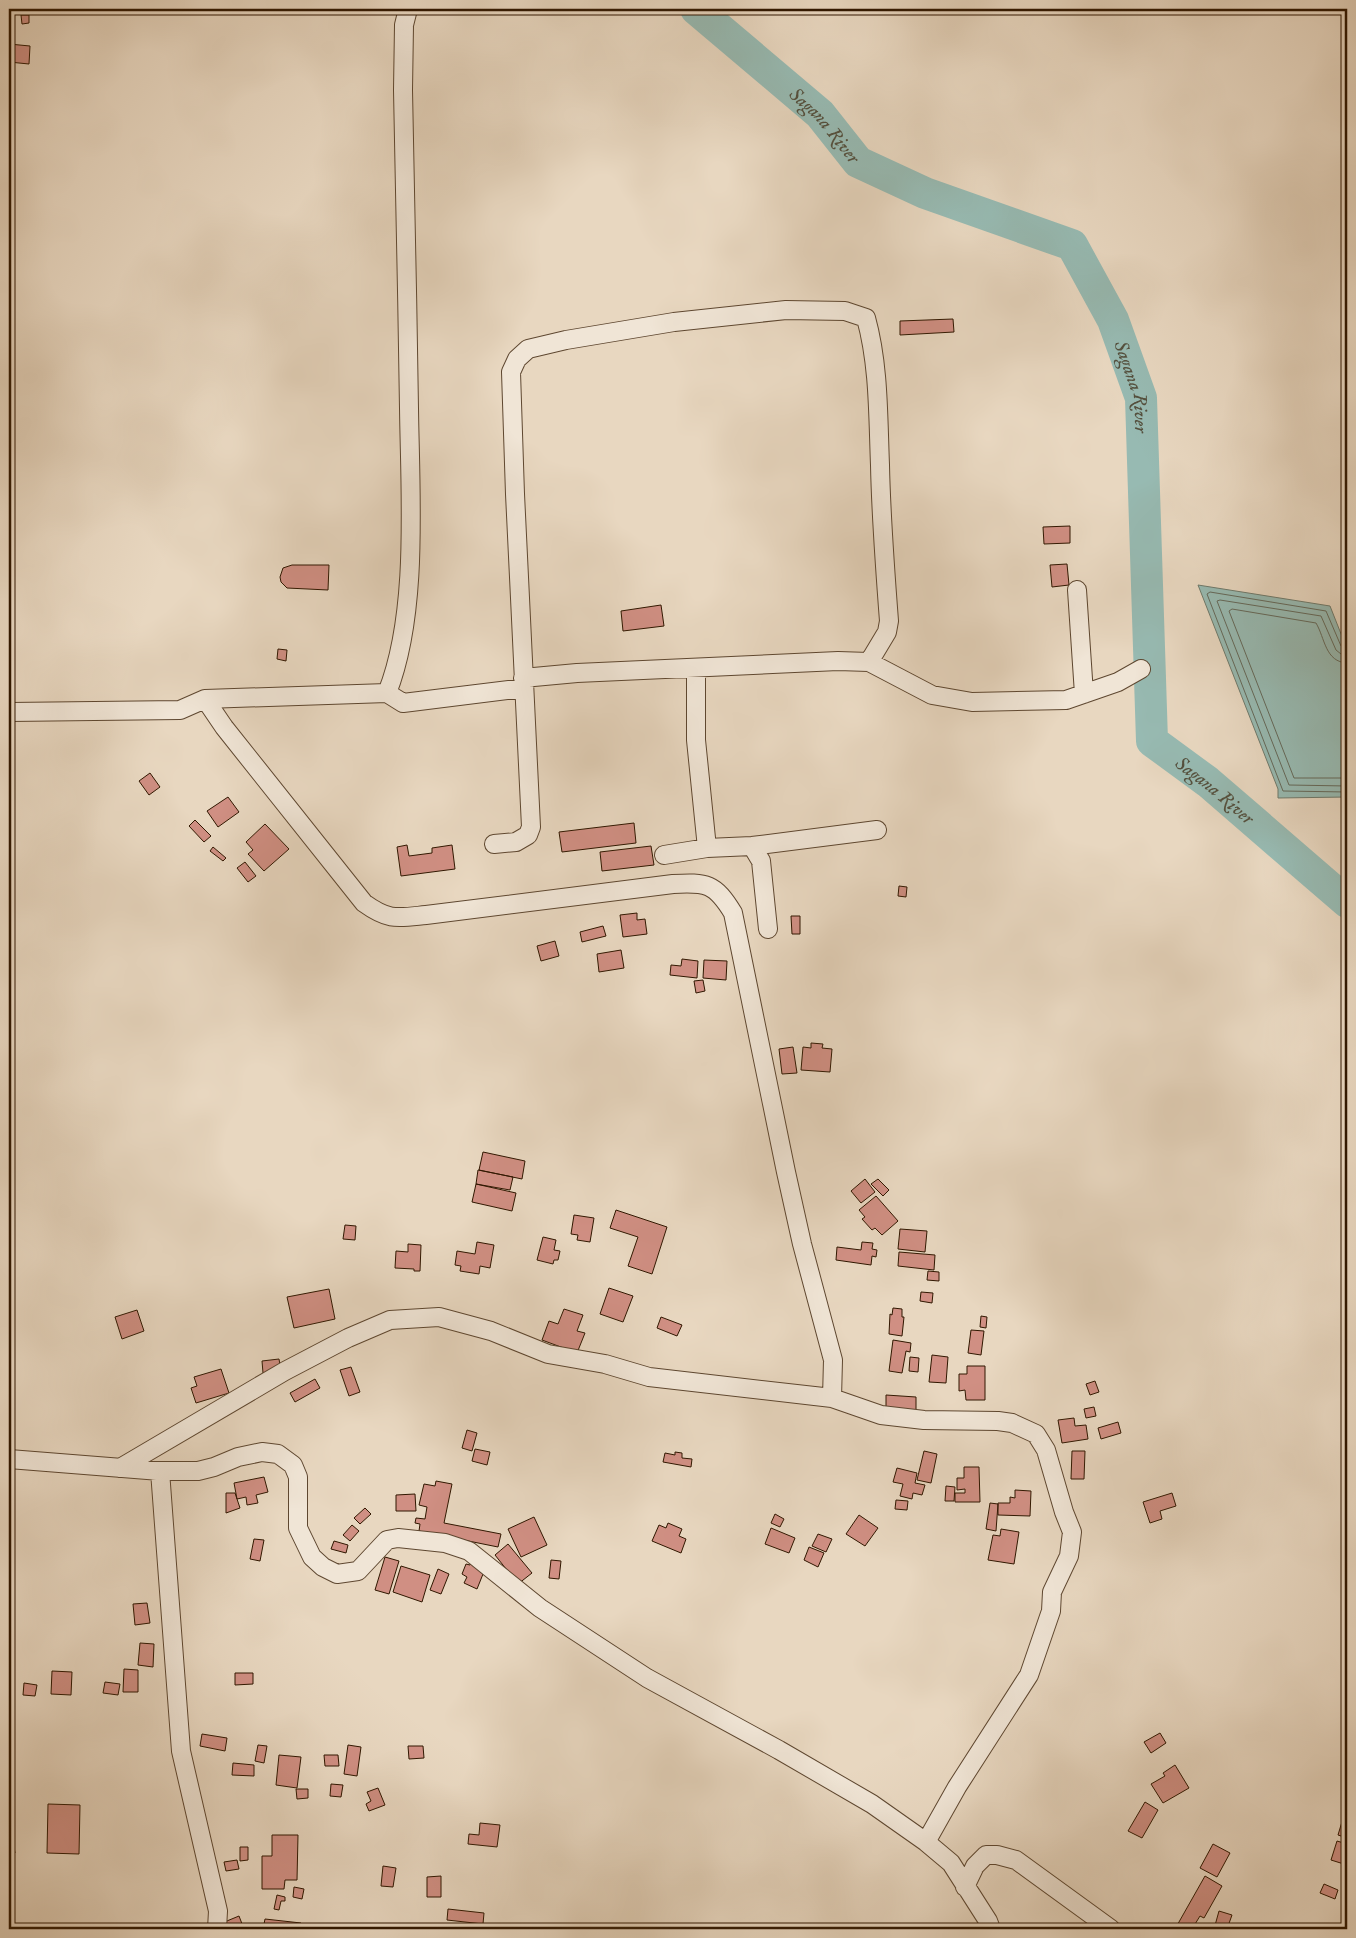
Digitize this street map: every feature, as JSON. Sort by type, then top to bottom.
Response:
[{"type":"street","points":[[387,693],[393,678],[403,627],[408,587],[411,512],[403,90],[404,24],[408,9]]},
{"type":"street","points":[[494,844],[516,842],[528,835],[531,827],[511,388],[511,372],[517,359],[528,350],[566,340],[674,322],[786,310],[845,311],[866,318],[870,332],[877,385],[880,487],[889,621],[887,632],[869,662]]},
{"type":"street","points":[[1077,590],[1084,694]]},
{"type":"street","points":[[9,712],[180,710],[205,699],[387,693],[402,703],[577,673],[838,661],[869,662],[932,695],[951,700],[972,702],[1066,700],[1118,682],[1142,669]]},
{"type":"street","points":[[696,668],[696,740],[707,848]]},
{"type":"street","points":[[205,699],[224,727],[364,903],[377,912],[389,917],[426,915],[663,885],[699,883],[710,886],[726,901],[733,913],[794,1208],[833,1360],[832,1398]]},
{"type":"street","points":[[664,855],[707,848],[752,846],[876,830]]},
{"type":"street","points":[[752,846],[761,861],[768,929]]},
{"type":"street","points":[[120,1468],[285,1372],[348,1338],[390,1320],[439,1318],[491,1331],[548,1354],[605,1364],[649,1377],[832,1398],[881,1415],[924,1420],[998,1421],[1012,1423],[1036,1434],[1046,1450],[1064,1512],[1072,1532],[1069,1556],[1052,1592],[1051,1611],[1029,1675],[956,1787],[926,1842]]},
{"type":"street","points":[[9,1459],[160,1472],[198,1471],[214,1467],[238,1457],[262,1452],[278,1454],[293,1465],[298,1477],[298,1528],[312,1557],[323,1567],[337,1574],[358,1571],[387,1540],[398,1538],[444,1543],[469,1551],[540,1608],[647,1678],[779,1750],[872,1804],[926,1842],[951,1863],[988,1921],[991,1929]]},
{"type":"street","points":[[160,1472],[182,1751],[218,1911],[217,1929]]},
{"type":"street","points":[[965,1887],[975,1866],[986,1855],[997,1855],[1016,1860],[1111,1929]]},
{"type":"water","points":[[1198,585],[1330,606],[1347,649],[1347,797],[1278,798],[1278,789]]},
{"type":"building","points":[[21,15],[29,15],[29,23],[22,24]]},
{"type":"building","points":[[9,44],[30,46],[29,64],[9,62]]},
{"type":"building","points":[[953,319],[954,332],[900,335],[900,321]]},
{"type":"building","points":[[1070,526],[1070,543],[1044,544],[1043,527]]},
{"type":"building","points":[[1067,564],[1069,585],[1052,587],[1050,565]]},
{"type":"building","points":[[292,565],[329,565],[328,590],[287,588],[281,582],[280,577],[283,568]]},
{"type":"building","points":[[661,605],[664,626],[623,631],[621,611]]},
{"type":"building","points":[[278,649],[287,650],[286,661],[277,659]]},
{"type":"building","points":[[150,773],[160,787],[149,795],[139,781]]},
{"type":"building","points":[[228,797],[239,812],[218,827],[207,811]]},
{"type":"building","points":[[195,820],[211,836],[204,842],[189,826]]},
{"type":"building","points":[[634,823],[636,843],[562,852],[559,832]]},
{"type":"building","points":[[265,824],[289,849],[264,871],[248,854],[253,850],[246,842]]},
{"type":"building","points":[[407,845],[409,856],[432,853],[432,848],[452,845],[455,869],[401,876],[397,847]]},
{"type":"building","points":[[651,846],[654,865],[602,871],[600,852]]},
{"type":"building","points":[[213,847],[226,858],[223,861],[210,851]]},
{"type":"building","points":[[245,862],[256,876],[248,882],[237,868]]},
{"type":"building","points":[[899,886],[907,887],[906,897],[898,896]]},
{"type":"building","points":[[637,913],[637,920],[645,919],[647,934],[623,937],[620,915]]},
{"type":"building","points":[[791,916],[800,916],[800,934],[792,934]]},
{"type":"building","points":[[603,926],[606,936],[582,942],[580,932]]},
{"type":"building","points":[[555,941],[559,956],[541,961],[537,946]]},
{"type":"building","points":[[621,950],[624,968],[599,972],[597,954]]},
{"type":"building","points":[[682,959],[698,961],[697,978],[670,975],[671,965],[681,966]]},
{"type":"building","points":[[704,960],[727,961],[726,980],[703,978]]},
{"type":"building","points":[[703,980],[705,991],[696,993],[694,981]]},
{"type":"building","points":[[811,1043],[823,1044],[822,1048],[832,1049],[830,1072],[801,1070],[803,1047],[811,1048]]},
{"type":"building","points":[[793,1047],[797,1073],[782,1074],[779,1049]]},
{"type":"building","points":[[483,1152],[525,1161],[522,1179],[479,1170]]},
{"type":"building","points":[[478,1170],[513,1177],[510,1190],[476,1184]]},
{"type":"building","points":[[865,1179],[875,1192],[861,1203],[851,1191]]},
{"type":"building","points":[[878,1179],[889,1190],[883,1196],[871,1184]]},
{"type":"building","points":[[476,1184],[516,1193],[512,1211],[472,1202]]},
{"type":"building","points":[[876,1196],[898,1221],[882,1235],[875,1228],[872,1230],[862,1219],[865,1217],[859,1210]]},
{"type":"building","points":[[616,1210],[667,1227],[652,1274],[628,1266],[638,1237],[610,1228]]},
{"type":"building","points":[[574,1215],[594,1218],[590,1242],[577,1240],[578,1235],[571,1234]]},
{"type":"building","points":[[345,1225],[356,1226],[355,1240],[343,1239]]},
{"type":"building","points":[[900,1229],[927,1231],[925,1252],[898,1249]]},
{"type":"building","points":[[543,1237],[556,1240],[554,1250],[560,1251],[558,1260],[554,1260],[553,1264],[537,1260]]},
{"type":"building","points":[[477,1242],[494,1245],[490,1268],[480,1266],[479,1274],[460,1271],[461,1266],[455,1265],[457,1251],[475,1254]]},
{"type":"building","points":[[862,1242],[873,1243],[872,1249],[877,1250],[876,1257],[872,1256],[871,1265],[836,1260],[837,1247],[861,1250]]},
{"type":"building","points":[[408,1244],[421,1245],[420,1271],[395,1268],[396,1251],[408,1252]]},
{"type":"building","points":[[899,1252],[935,1255],[934,1270],[898,1266]]},
{"type":"building","points":[[928,1271],[939,1272],[939,1281],[927,1280]]},
{"type":"building","points":[[609,1288],[633,1296],[623,1322],[600,1314]]},
{"type":"building","points":[[329,1289],[335,1319],[294,1328],[287,1297]]},
{"type":"building","points":[[921,1292],[933,1293],[932,1303],[920,1301]]},
{"type":"building","points":[[893,1308],[902,1309],[902,1317],[904,1317],[902,1336],[889,1334],[890,1314],[892,1315]]},
{"type":"building","points":[[564,1309],[583,1315],[577,1331],[585,1333],[577,1353],[542,1340],[549,1321],[558,1324]]},
{"type":"building","points":[[137,1310],[144,1331],[122,1339],[115,1317]]},
{"type":"building","points":[[981,1316],[987,1317],[986,1328],[980,1327]]},
{"type":"building","points":[[661,1317],[682,1325],[677,1336],[657,1328]]},
{"type":"building","points":[[971,1330],[984,1331],[981,1355],[968,1353]]},
{"type":"building","points":[[893,1340],[911,1343],[910,1352],[906,1351],[902,1373],[889,1371]]},
{"type":"building","points":[[932,1355],[948,1357],[946,1383],[929,1382]]},
{"type":"building","points":[[910,1357],[919,1358],[918,1372],[909,1371]]},
{"type":"building","points":[[279,1359],[281,1371],[263,1373],[262,1361]]},
{"type":"building","points":[[967,1366],[985,1366],[985,1400],[966,1400],[965,1390],[959,1391],[959,1374],[967,1374]]},
{"type":"building","points":[[351,1367],[360,1392],[349,1396],[340,1370]]},
{"type":"building","points":[[221,1369],[229,1393],[196,1403],[191,1388],[197,1386],[194,1377]]},
{"type":"building","points":[[315,1379],[320,1388],[295,1402],[290,1393]]},
{"type":"building","points":[[1095,1381],[1099,1392],[1090,1395],[1086,1384]]},
{"type":"building","points":[[886,1395],[916,1397],[916,1410],[886,1409]]},
{"type":"building","points":[[1094,1407],[1096,1416],[1086,1418],[1084,1409]]},
{"type":"building","points":[[1074,1418],[1075,1426],[1086,1425],[1088,1439],[1062,1443],[1058,1420]]},
{"type":"building","points":[[1118,1422],[1121,1433],[1101,1439],[1098,1428]]},
{"type":"building","points":[[467,1430],[477,1433],[472,1451],[462,1448]]},
{"type":"building","points":[[475,1449],[490,1452],[487,1465],[472,1461]]},
{"type":"building","points":[[924,1451],[937,1454],[931,1483],[917,1480]]},
{"type":"building","points":[[1072,1451],[1085,1451],[1084,1479],[1071,1479]]},
{"type":"building","points":[[675,1452],[682,1453],[682,1458],[692,1459],[691,1467],[663,1462],[665,1453],[675,1455]]},
{"type":"building","points":[[964,1467],[979,1467],[980,1502],[955,1502],[955,1493],[965,1493],[965,1489],[957,1490],[957,1478],[964,1478]]},
{"type":"building","points":[[897,1468],[917,1473],[915,1483],[925,1485],[922,1495],[913,1493],[912,1499],[900,1496],[903,1484],[893,1482]]},
{"type":"building","points":[[264,1477],[268,1492],[256,1495],[258,1503],[247,1505],[246,1497],[237,1499],[234,1483]]},
{"type":"building","points":[[436,1481],[452,1484],[444,1523],[501,1534],[498,1547],[419,1531],[420,1524],[415,1523],[416,1518],[425,1519],[427,1507],[419,1505],[424,1484],[435,1486]]},
{"type":"building","points":[[946,1486],[955,1487],[954,1501],[945,1501]]},
{"type":"building","points":[[1015,1490],[1031,1491],[1030,1516],[998,1515],[998,1503],[1010,1503],[1010,1497],[1015,1498]]},
{"type":"building","points":[[226,1493],[235,1493],[240,1508],[226,1513]]},
{"type":"building","points":[[1172,1493],[1176,1506],[1160,1511],[1162,1519],[1150,1523],[1143,1502]]},
{"type":"building","points":[[415,1494],[416,1511],[396,1511],[396,1495]]},
{"type":"building","points":[[896,1500],[908,1501],[907,1510],[895,1509]]},
{"type":"building","points":[[990,1503],[998,1504],[996,1531],[986,1529]]},
{"type":"building","points":[[365,1508],[371,1514],[360,1524],[354,1518]]},
{"type":"building","points":[[775,1514],[784,1519],[780,1527],[771,1523]]},
{"type":"building","points":[[859,1515],[878,1528],[865,1546],[846,1534]]},
{"type":"building","points":[[534,1517],[547,1545],[521,1557],[508,1529]]},
{"type":"building","points":[[668,1523],[682,1529],[679,1536],[686,1539],[681,1553],[652,1541],[659,1525],[666,1528]]},
{"type":"building","points":[[352,1525],[359,1531],[350,1541],[343,1535]]},
{"type":"building","points":[[771,1528],[795,1538],[789,1553],[765,1544]]},
{"type":"building","points":[[1001,1529],[1019,1532],[1014,1564],[988,1560],[993,1535],[1000,1536]]},
{"type":"building","points":[[818,1534],[832,1539],[826,1552],[812,1546]]},
{"type":"building","points":[[254,1539],[264,1540],[260,1561],[250,1559]]},
{"type":"building","points":[[334,1541],[348,1545],[346,1553],[331,1549]]},
{"type":"building","points":[[508,1544],[532,1573],[518,1584],[495,1555]]},
{"type":"building","points":[[809,1547],[824,1553],[818,1567],[804,1560]]},
{"type":"building","points":[[385,1557],[399,1561],[389,1594],[375,1590]]},
{"type":"building","points":[[551,1560],[561,1561],[559,1579],[549,1578]]},
{"type":"building","points":[[471,1563],[485,1569],[477,1589],[464,1583],[467,1577],[462,1574],[466,1564],[470,1565]]},
{"type":"building","points":[[401,1566],[430,1575],[422,1602],[393,1592]]},
{"type":"building","points":[[438,1569],[449,1574],[441,1594],[430,1590]]},
{"type":"building","points":[[147,1603],[150,1623],[135,1625],[133,1604]]},
{"type":"building","points":[[140,1643],[154,1644],[153,1667],[138,1665]]},
{"type":"building","points":[[124,1669],[138,1670],[138,1692],[123,1692]]},
{"type":"building","points":[[52,1671],[72,1672],[71,1695],[51,1694]]},
{"type":"building","points":[[235,1673],[253,1673],[253,1684],[235,1685]]},
{"type":"building","points":[[105,1682],[120,1684],[118,1695],[103,1693]]},
{"type":"building","points":[[24,1683],[37,1685],[35,1696],[23,1695]]},
{"type":"building","points":[[1160,1733],[1166,1743],[1151,1753],[1144,1742]]},
{"type":"building","points":[[202,1734],[227,1738],[225,1751],[200,1746]]},
{"type":"building","points":[[258,1745],[267,1746],[264,1763],[255,1761]]},
{"type":"building","points":[[348,1745],[361,1747],[357,1776],[344,1774]]},
{"type":"building","points":[[408,1746],[423,1746],[424,1758],[409,1759]]},
{"type":"building","points":[[279,1755],[301,1757],[297,1788],[276,1785]]},
{"type":"building","points":[[324,1755],[338,1755],[339,1766],[325,1766]]},
{"type":"building","points":[[233,1763],[254,1765],[254,1776],[232,1775]]},
{"type":"building","points":[[1175,1765],[1189,1788],[1163,1803],[1151,1784],[1165,1776],[1163,1773]]},
{"type":"building","points":[[331,1784],[343,1785],[341,1797],[330,1796]]},
{"type":"building","points":[[378,1788],[385,1805],[369,1811],[366,1804],[371,1801],[367,1792]]},
{"type":"building","points":[[296,1789],[308,1789],[308,1798],[297,1799]]},
{"type":"building","points":[[1145,1802],[1158,1810],[1142,1838],[1128,1831]]},
{"type":"building","points":[[48,1804],[80,1805],[79,1854],[47,1853]]},
{"type":"building","points":[[1344,1815],[1347,1816],[1347,1838],[1338,1835]]},
{"type":"building","points":[[480,1823],[500,1825],[497,1847],[468,1844],[469,1834],[479,1835]]},
{"type":"building","points":[[272,1835],[298,1835],[297,1880],[285,1880],[284,1889],[262,1889],[262,1856],[272,1856]]},
{"type":"building","points":[[13,1841],[15,1853],[9,1854],[9,1842]]},
{"type":"building","points":[[1337,1841],[1347,1844],[1347,1865],[1331,1860]]},
{"type":"building","points":[[1213,1844],[1230,1853],[1217,1877],[1200,1868]]},
{"type":"building","points":[[240,1847],[248,1847],[248,1860],[240,1861]]},
{"type":"building","points":[[237,1860],[239,1869],[226,1871],[224,1862]]},
{"type":"building","points":[[383,1866],[396,1868],[393,1887],[381,1886]]},
{"type":"building","points":[[441,1876],[441,1897],[427,1897],[427,1877]]},
{"type":"building","points":[[1205,1876],[1222,1886],[1204,1918],[1200,1916],[1192,1929],[1175,1929]]},
{"type":"building","points":[[1324,1884],[1338,1890],[1335,1899],[1320,1893]]},
{"type":"building","points":[[294,1887],[304,1889],[302,1899],[293,1897]]},
{"type":"building","points":[[277,1895],[285,1897],[285,1901],[281,1901],[279,1910],[274,1909]]},
{"type":"building","points":[[448,1909],[484,1913],[483,1924],[447,1920]]},
{"type":"building","points":[[1219,1911],[1232,1915],[1227,1929],[1214,1929]]},
{"type":"building","points":[[239,1916],[244,1929],[224,1929],[222,1923]]},
{"type":"building","points":[[265,1919],[301,1923],[301,1929],[263,1929]]},
{"type":"waterway","name":"Sagana River","points":[[696,9],[820,114],[858,162],[925,193],[1072,245],[1113,320],[1141,398],[1152,741],[1208,782],[1347,902]]}]
